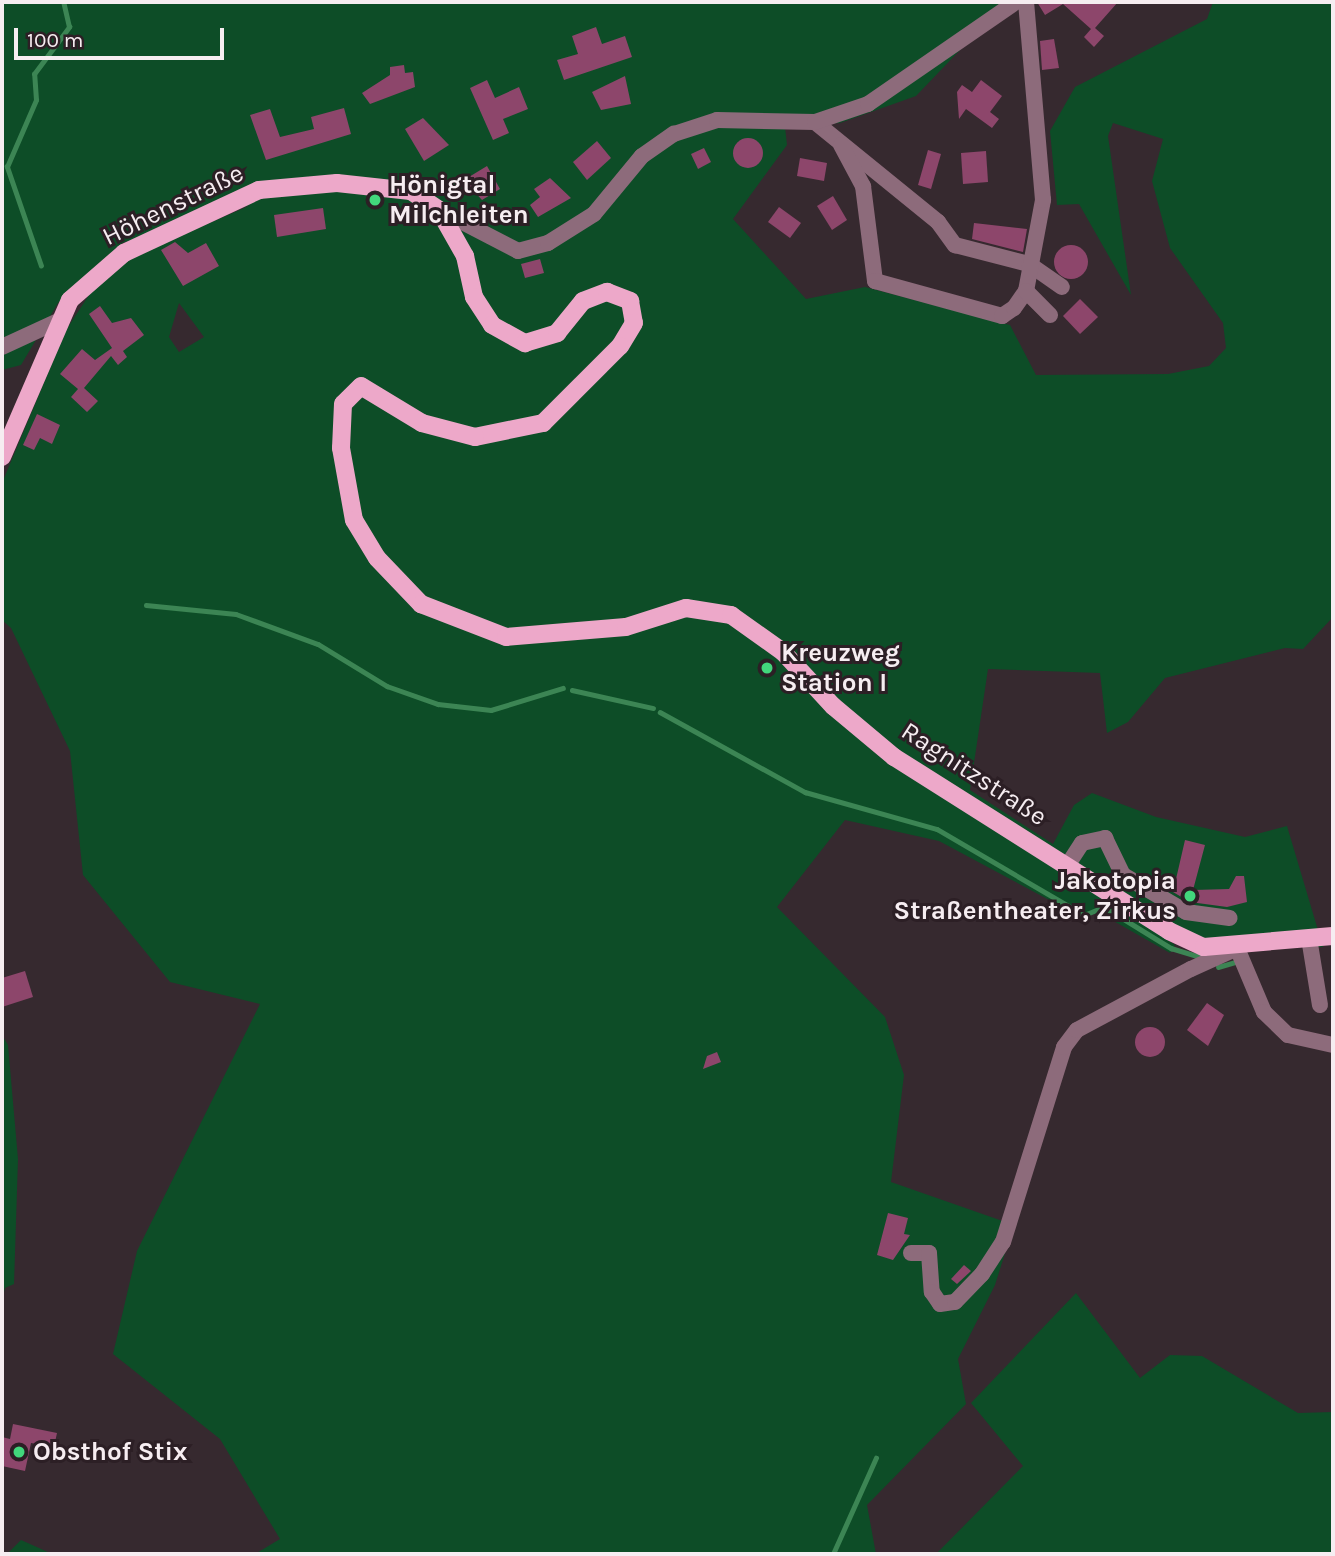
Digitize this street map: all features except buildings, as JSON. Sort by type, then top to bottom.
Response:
[{"type":"main road","name":"Höhenstraße","points":[[2,457],[58,321],[84,281],[124,253],[259,190],[379,186],[411,191],[439,209]]},
{"type":"main road","name":"Ragnitzstraße","points":[[439,209],[464,256],[474,298],[492,325],[524,343],[557,332],[583,301],[607,292],[630,301],[634,323],[570,399],[544,423],[475,437],[422,423],[361,386],[344,404],[342,460],[354,520],[377,558],[421,604],[506,637],[626,627],[686,608],[731,615],[783,652],[833,706],[894,757],[1169,931],[1204,947],[1237,948],[1333,936]]},
{"type":"street","name":"Höhenstraße","points":[[439,209],[518,251],[548,243],[594,214],[642,156],[674,134],[717,120],[815,121],[868,104],[1016,2]]},
{"type":"street","points":[[841,145],[863,186],[875,281],[1002,316],[1026,290],[1043,200],[1026,2]]},
{"type":"street","points":[[815,121],[938,222],[956,245],[1030,264],[1062,287]]},
{"type":"street","points":[[1026,290],[1050,314]]},
{"type":"street","points":[[2,347],[58,321]]},
{"type":"street","points":[[1067,866],[1082,843],[1105,838],[1124,875],[1147,890],[1186,912],[1230,918]]},
{"type":"street","points":[[1309,937],[1320,1005]]},
{"type":"street","points":[[911,1253],[929,1253],[933,1292],[940,1304],[955,1302],[1003,1242],[1065,1047],[1077,1030],[1237,948],[1264,1012],[1287,1035],[1333,1045]]},
{"type":"green space","points":[[2,2],[1006,2],[916,96],[840,123],[785,127],[787,145],[733,219],[806,299],[865,287],[1010,325],[1036,375],[1168,374],[1209,366],[1226,348],[1223,323],[1170,248],[1152,181],[1163,139],[1113,123],[1108,136],[1131,295],[1079,204],[1057,205],[1050,131],[1075,87],[1207,19],[1213,2],[1333,2],[1333,617],[1303,649],[1285,648],[1165,678],[1128,722],[1107,733],[1100,673],[988,669],[970,790],[1053,844],[1074,805],[1092,793],[1156,817],[1245,837],[1287,826],[1323,947],[1204,947],[1093,891],[1175,945],[1170,953],[1103,915],[1068,910],[939,841],[845,820],[777,907],[885,1017],[904,1075],[891,1182],[1014,1225],[995,1285],[958,1359],[966,1404],[867,1505],[876,1554],[255,1554],[280,1539],[220,1439],[113,1354],[137,1251],[260,1004],[170,982],[83,875],[70,751],[11,628],[2,620],[2,483],[66,330],[91,292],[129,258],[251,205],[122,243],[58,303],[21,365],[2,370]],"holes":[[[179,303],[204,337],[179,352],[169,337]]]},
{"type":"green space","points":[[2,1035],[8,1045],[18,1159],[14,1284],[5,1288],[2,1301]]},
{"type":"green space","points":[[1076,1293],[1140,1378],[1170,1355],[1202,1356],[1298,1413],[1333,1412],[1333,1554],[936,1554],[1023,1466],[971,1403]]},
{"type":"green space","points":[[21,1540],[39,1548],[52,1554],[7,1554]]},
{"type":"waterway","points":[[41,266],[7,167],[36,100],[34,74],[69,27],[63,2]]},
{"type":"waterway","points":[[146,605],[236,614],[318,644],[387,686],[438,704],[491,710],[563,688]]},
{"type":"waterway","points":[[572,690],[653,708]]},
{"type":"waterway","points":[[660,712],[805,792],[937,829],[1084,915],[1104,907],[1171,948],[1204,958]]},
{"type":"waterway","points":[[1218,967],[1236,962]]},
{"type":"waterway","points":[[833,1554],[876,1458]]},
{"type":"place","name":"Hönigtal Milchleiten","points":[[375,200]]},
{"type":"place","name":"Kreuzweg Station I","points":[[767,668]]},
{"type":"place","name":"Jakotopia Straßentheater, Zirkus","points":[[1190,896]]},
{"type":"place","name":"Obsthof Stix","points":[[19,1452]]}]
